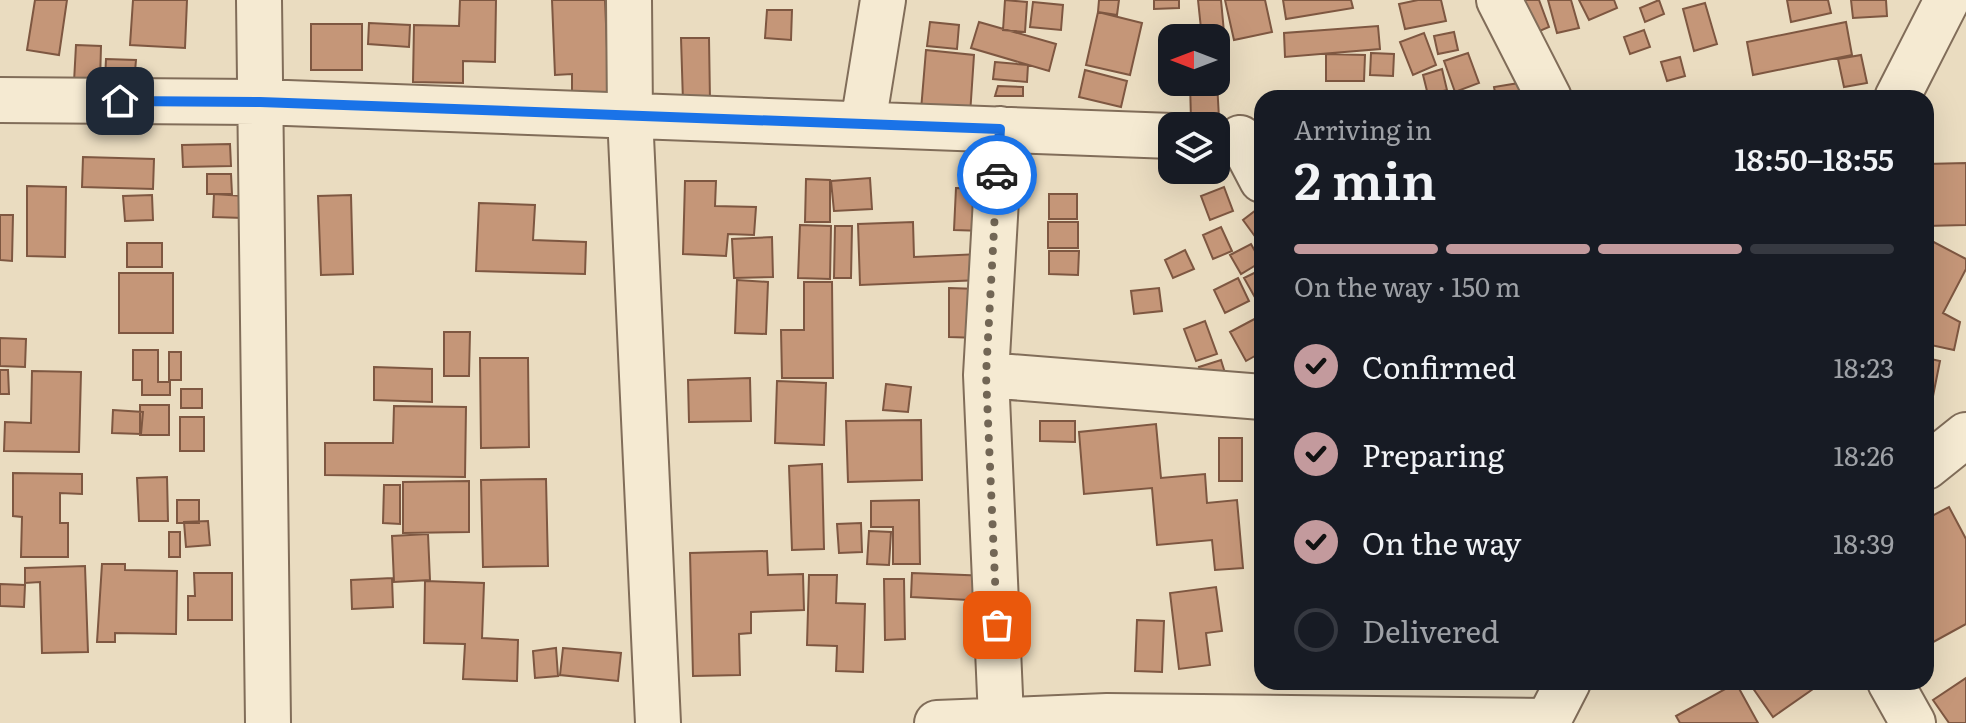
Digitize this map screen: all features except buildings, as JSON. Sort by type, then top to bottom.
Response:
[{"type":"street","points":[[259,0],[268,723]]},
{"type":"street","points":[[629,0],[630,115],[658,723]]},
{"type":"street","points":[[863,124],[883,0]]},
{"type":"street","points":[[1499,0],[1545,90]]},
{"type":"street","points":[[1901,90],[1947,0]]},
{"type":"street","points":[[0,100],[260,102],[1158,135]]},
{"type":"street","points":[[1000,129],[986,375],[1001,718]]},
{"type":"street","points":[[1239,138],[1254,165]]},
{"type":"street","points":[[986,375],[1254,396]]},
{"type":"street","points":[[1934,461],[1966,435]]},
{"type":"street","points":[[1894,690],[1913,723]]},
{"type":"street","points":[[937,723],[1001,718],[1107,720],[1557,699]]},
{"type":"way so far","points":[[997,175],[986,375],[997,625]]},
{"type":"route","points":[[120,101],[260,102],[1000,129],[997,175]]}]
